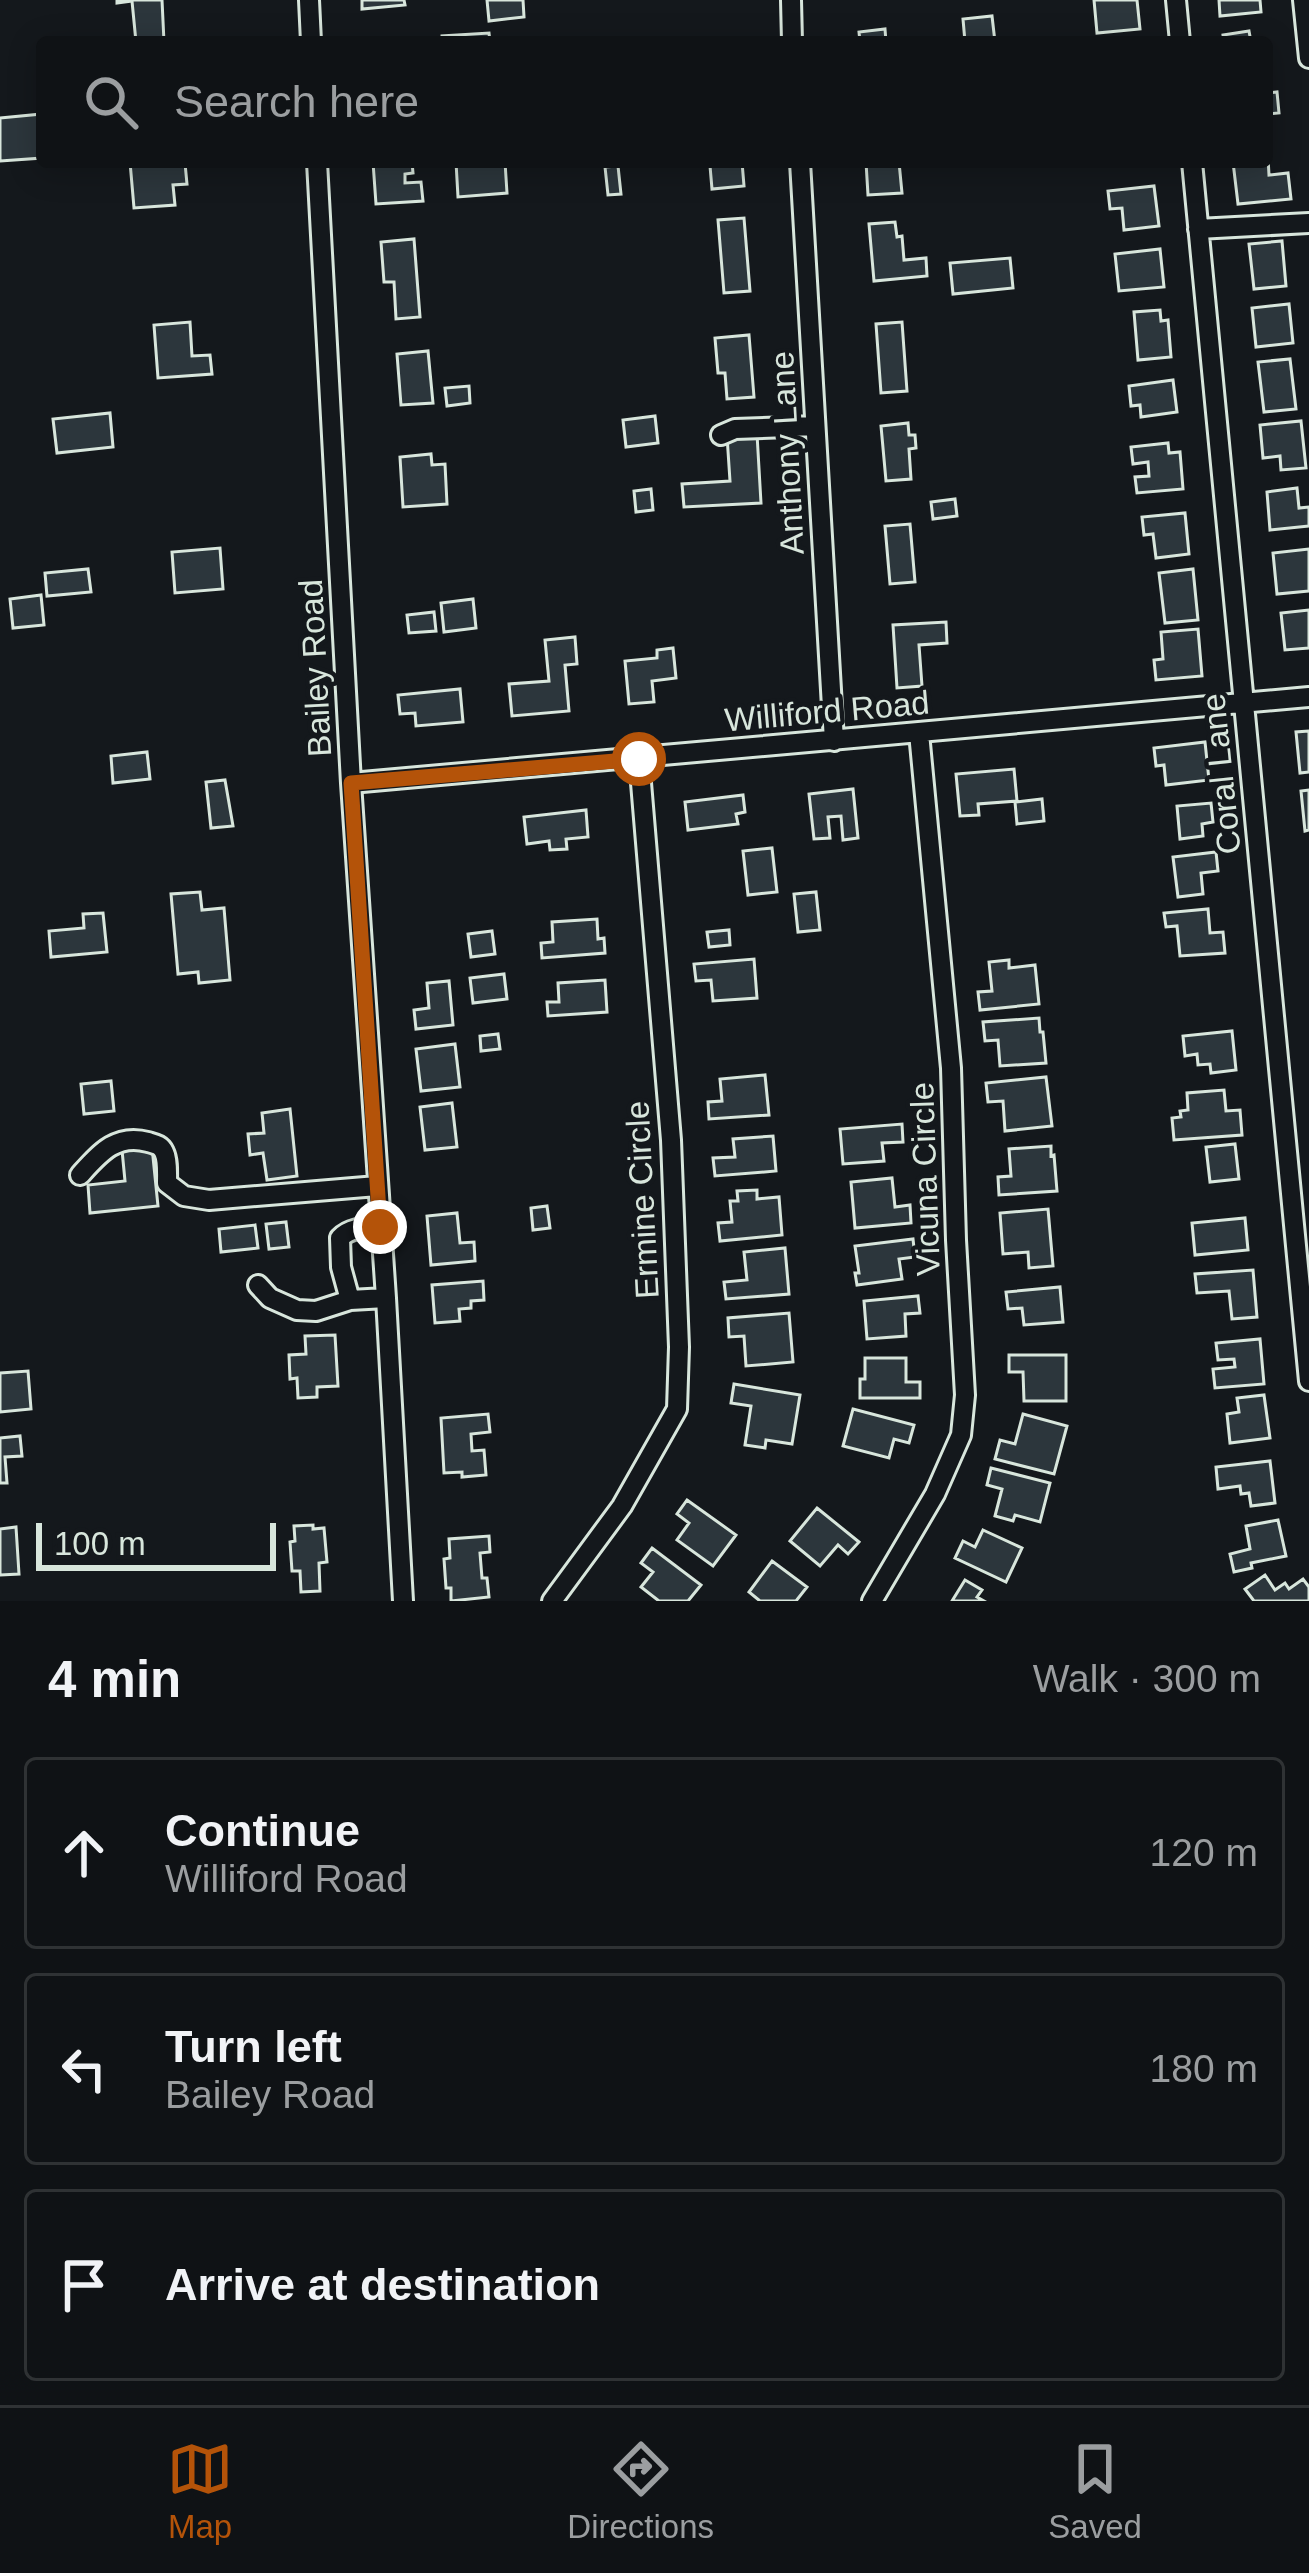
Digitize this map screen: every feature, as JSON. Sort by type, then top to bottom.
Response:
[{"type":"street","points":[[309,0],[311,36]]},
{"type":"street","points":[[790,0],[793,36]]},
{"type":"street","points":[[1176,0],[1179,36]]},
{"type":"street","points":[[1303,0],[1309,58]]},
{"type":"street","name":"Bailey Road","points":[[317,168],[403,1601]]},
{"type":"street","name":"Anthony Lane","points":[[800,168],[834,741]]},
{"type":"street","name":"Coral Lane","points":[[1193,168],[1309,1381]]},
{"type":"street","points":[[1198,229],[1309,223]]},
{"type":"street","points":[[721,435],[735,429],[815,425]]},
{"type":"street","name":"Williford Road","points":[[351,783],[1309,697]]},
{"type":"street","name":"Vicuna Circle","points":[[872,1601],[935,1494],[961,1435],[965,1394],[951,1068],[919,733]]},
{"type":"street","name":"Ermine Circle","points":[[552,1601],[622,1506],[677,1409],[671,1140],[639,759]]},
{"type":"street","points":[[80,1175],[118,1141],[140,1139],[157,1144],[165,1154],[167,1183],[184,1196],[209,1200],[376,1186]]},
{"type":"street","points":[[350,1300],[340,1267],[340,1238],[346,1232],[380,1227]]},
{"type":"street","points":[[258,1285],[270,1298],[297,1310],[386,1298]]},
{"type":"building","points":[[117,0],[162,0],[164,36],[135,36],[132,1]]},
{"type":"building","points":[[362,0],[404,0],[405,5],[362,9]]},
{"type":"building","points":[[487,0],[523,0],[524,17],[489,21]]},
{"type":"building","points":[[1094,0],[1137,0],[1140,29],[1097,33]]},
{"type":"building","points":[[1219,0],[1260,0],[1261,12],[1220,16]]},
{"type":"building","points":[[992,16],[994,36],[964,36],[963,19]]},
{"type":"building","points":[[885,29],[886,36],[859,36],[859,32]]},
{"type":"building","points":[[1273,92],[1277,92],[1279,113],[1273,114]]},
{"type":"building","points":[[36,115],[36,158],[0,161],[0,118]]},
{"type":"building","points":[[131,168],[185,168],[187,184],[173,185],[175,205],[134,208]]},
{"type":"building","points":[[373,168],[413,168],[413,173],[405,174],[405,183],[421,182],[423,201],[376,204]]},
{"type":"building","points":[[456,168],[505,168],[507,193],[458,197]]},
{"type":"building","points":[[605,168],[618,168],[621,194],[608,195]]},
{"type":"building","points":[[710,168],[742,168],[744,186],[712,189]]},
{"type":"building","points":[[866,168],[900,168],[902,193],[868,195]]},
{"type":"building","points":[[1234,168],[1269,168],[1269,175],[1288,173],[1291,199],[1238,204]]},
{"type":"building","points":[[1154,186],[1159,226],[1124,230],[1122,208],[1110,209],[1108,191]]},
{"type":"building","points":[[744,218],[750,291],[724,293],[718,220]]},
{"type":"building","points":[[895,222],[904,260],[926,258],[927,276],[874,281],[869,224]]},
{"type":"building","points":[[414,239],[420,317],[396,319],[394,282],[384,282],[381,242]]},
{"type":"building","points":[[1282,241],[1286,286],[1254,289],[1249,244]]},
{"type":"building","points":[[1160,249],[1164,287],[1119,291],[1115,254]]},
{"type":"building","points":[[1010,258],[1013,288],[953,294],[950,263]]},
{"type":"building","points":[[1289,304],[1293,343],[1256,347],[1252,308]]},
{"type":"building","points":[[1160,310],[1161,321],[1168,320],[1171,357],[1138,360],[1134,312]]},
{"type":"building","points":[[190,322],[192,356],[210,355],[212,374],[158,378],[154,325]]},
{"type":"building","points":[[902,322],[907,391],[881,393],[876,324]]},
{"type":"building","points":[[749,335],[754,397],[727,399],[725,373],[718,373],[715,338]]},
{"type":"building","points":[[428,351],[433,403],[401,405],[397,354]]},
{"type":"building","points":[[1290,359],[1296,409],[1264,412],[1258,362]]},
{"type":"building","points":[[1173,380],[1177,412],[1141,417],[1140,405],[1131,406],[1129,386]]},
{"type":"building","points":[[469,386],[470,403],[447,406],[445,388]]},
{"type":"building","points":[[110,413],[113,447],[57,453],[53,419]]},
{"type":"building","points":[[655,416],[658,443],[626,447],[623,420]]},
{"type":"building","points":[[1301,421],[1306,468],[1281,470],[1280,456],[1263,458],[1260,425]]},
{"type":"building","points":[[908,423],[916,448],[909,449],[911,479],[886,481],[881,426]]},
{"type":"building","points":[[757,434],[761,503],[684,507],[682,484],[730,481],[727,436]]},
{"type":"building","points":[[1168,443],[1169,453],[1180,452],[1183,489],[1137,493],[1135,477],[1149,476],[1148,462],[1133,464],[1131,447]]},
{"type":"building","points":[[431,454],[432,465],[445,464],[447,504],[403,507],[400,457]]},
{"type":"building","points":[[1297,488],[1299,508],[1309,507],[1309,526],[1270,530],[1267,492]]},
{"type":"building","points":[[651,489],[653,510],[636,512],[634,491]]},
{"type":"building","points":[[955,499],[957,516],[933,519],[931,502]]},
{"type":"building","points":[[1185,513],[1189,554],[1156,558],[1153,534],[1144,535],[1142,517]]},
{"type":"building","points":[[910,524],[915,582],[890,584],[885,526]]},
{"type":"building","points":[[220,548],[223,589],[175,593],[172,552]]},
{"type":"building","points":[[1309,549],[1309,591],[1277,594],[1273,553]]},
{"type":"building","points":[[88,569],[91,592],[47,596],[45,573]]},
{"type":"building","points":[[1193,569],[1198,620],[1165,623],[1159,573]]},
{"type":"building","points":[[41,595],[44,625],[13,628],[10,599]]},
{"type":"building","points":[[473,599],[476,628],[444,632],[441,603]]},
{"type":"building","points":[[1309,610],[1309,648],[1285,650],[1281,613]]},
{"type":"building","points":[[434,612],[436,631],[409,633],[407,615]]},
{"type":"building","points":[[946,622],[947,643],[919,645],[922,686],[897,688],[893,625]]},
{"type":"building","points":[[1198,629],[1202,676],[1156,680],[1154,660],[1163,659],[1161,632]]},
{"type":"building","points":[[575,637],[577,664],[565,665],[569,711],[512,716],[509,684],[549,681],[545,640]]},
{"type":"building","points":[[673,648],[676,678],[652,681],[654,702],[629,704],[625,661],[657,658],[657,650]]},
{"type":"building","points":[[460,689],[463,722],[416,726],[415,713],[400,714],[398,695]]},
{"type":"building","points":[[1309,731],[1309,772],[1300,773],[1296,732]]},
{"type":"building","points":[[1205,742],[1209,780],[1166,785],[1164,765],[1156,766],[1154,748]]},
{"type":"building","points":[[147,752],[150,779],[113,783],[111,756]]},
{"type":"building","points":[[1014,769],[1017,801],[978,804],[979,815],[960,816],[956,774]]},
{"type":"building","points":[[225,780],[233,826],[211,828],[206,782]]},
{"type":"building","points":[[853,789],[858,838],[843,840],[841,816],[828,817],[830,838],[814,839],[809,794]]},
{"type":"building","points":[[1309,790],[1309,830],[1305,831],[1301,791]]},
{"type":"building","points":[[743,795],[745,812],[736,814],[738,824],[688,830],[685,802]]},
{"type":"building","points":[[1042,799],[1044,821],[1017,824],[1015,802]]},
{"type":"building","points":[[1211,803],[1213,822],[1202,824],[1203,836],[1180,839],[1177,806]]},
{"type":"building","points":[[586,810],[588,837],[566,839],[567,849],[550,850],[549,841],[527,844],[524,817]]},
{"type":"building","points":[[772,848],[777,892],[748,895],[743,851]]},
{"type":"building","points":[[1216,852],[1218,871],[1201,873],[1203,894],[1178,897],[1173,857]]},
{"type":"building","points":[[200,892],[202,910],[224,908],[230,980],[199,983],[198,972],[178,974],[171,894]]},
{"type":"building","points":[[816,892],[820,930],[798,932],[794,894]]},
{"type":"building","points":[[1208,909],[1210,933],[1223,932],[1225,953],[1180,956],[1177,926],[1166,927],[1164,913]]},
{"type":"building","points":[[103,913],[107,952],[51,957],[49,931],[84,928],[83,914]]},
{"type":"building","points":[[597,919],[598,939],[604,938],[605,953],[542,958],[541,943],[553,942],[552,922]]},
{"type":"building","points":[[729,930],[730,945],[709,947],[707,932]]},
{"type":"building","points":[[492,931],[495,954],[471,957],[468,934]]},
{"type":"building","points":[[754,959],[757,998],[713,1001],[711,980],[696,981],[694,964]]},
{"type":"building","points":[[1009,960],[1009,968],[1035,965],[1039,1004],[980,1010],[978,992],[992,991],[989,962]]},
{"type":"building","points":[[504,974],[507,999],[473,1003],[470,978]]},
{"type":"building","points":[[605,980],[607,1012],[548,1016],[547,1002],[559,1002],[558,983]]},
{"type":"building","points":[[449,981],[453,1025],[416,1029],[414,1010],[429,1008],[427,983]]},
{"type":"building","points":[[1039,1018],[1046,1063],[1000,1066],[998,1040],[985,1041],[983,1022]]},
{"type":"building","points":[[1232,1031],[1236,1070],[1211,1073],[1210,1064],[1198,1065],[1197,1054],[1185,1056],[1183,1036]]},
{"type":"building","points":[[498,1034],[500,1049],[481,1051],[480,1036]]},
{"type":"building","points":[[455,1044],[460,1087],[421,1091],[416,1049]]},
{"type":"building","points":[[765,1075],[769,1115],[709,1119],[708,1102],[722,1101],[720,1079]]},
{"type":"building","points":[[1046,1077],[1052,1126],[1005,1131],[1003,1101],[988,1102],[986,1083]]},
{"type":"building","points":[[111,1081],[114,1111],[84,1114],[81,1084]]},
{"type":"building","points":[[1224,1090],[1226,1111],[1240,1110],[1242,1135],[1174,1140],[1172,1118],[1188,1110],[1187,1093]]},
{"type":"building","points":[[452,1103],[457,1147],[425,1150],[420,1107]]},
{"type":"building","points":[[290,1109],[297,1176],[267,1180],[263,1153],[250,1155],[248,1134],[264,1133],[262,1113]]},
{"type":"building","points":[[902,1124],[903,1142],[882,1143],[884,1161],[843,1164],[840,1129]]},
{"type":"building","points":[[773,1136],[776,1171],[715,1176],[713,1158],[735,1157],[733,1139]]},
{"type":"building","points":[[1235,1144],[1239,1179],[1210,1182],[1206,1147]]},
{"type":"building","points":[[1051,1146],[1057,1191],[999,1195],[998,1177],[1011,1176],[1009,1149]]},
{"type":"building","points":[[152,1147],[158,1206],[90,1213],[88,1185],[125,1181],[122,1150]]},
{"type":"building","points":[[892,1178],[895,1207],[910,1205],[911,1223],[855,1228],[851,1182]]},
{"type":"building","points":[[757,1190],[757,1199],[779,1197],[782,1235],[720,1241],[718,1223],[732,1222],[730,1201],[738,1201],[737,1191]]},
{"type":"building","points":[[547,1206],[550,1228],[533,1230],[531,1208]]},
{"type":"building","points":[[1048,1209],[1053,1266],[1029,1268],[1028,1252],[1003,1254],[1000,1213]]},
{"type":"building","points":[[457,1213],[460,1243],[474,1242],[475,1261],[431,1265],[427,1216]]},
{"type":"building","points":[[1245,1218],[1248,1250],[1195,1255],[1192,1223]]},
{"type":"building","points":[[286,1222],[289,1247],[269,1249],[266,1224]]},
{"type":"building","points":[[255,1225],[258,1248],[221,1252],[219,1229]]},
{"type":"building","points":[[913,1239],[915,1257],[899,1259],[902,1279],[857,1285],[855,1246]]},
{"type":"building","points":[[785,1248],[789,1294],[726,1299],[724,1282],[747,1280],[744,1252]]},
{"type":"building","points":[[1253,1270],[1257,1317],[1232,1319],[1229,1291],[1197,1293],[1195,1274]]},
{"type":"building","points":[[483,1281],[484,1300],[459,1309],[460,1321],[435,1323],[432,1285]]},
{"type":"building","points":[[1060,1287],[1063,1322],[1024,1325],[1022,1308],[1008,1309],[1006,1292]]},
{"type":"building","points":[[918,1296],[920,1313],[905,1314],[906,1336],[867,1339],[864,1301]]},
{"type":"building","points":[[789,1313],[793,1362],[746,1366],[744,1336],[729,1337],[728,1318]]},
{"type":"building","points":[[335,1335],[338,1386],[317,1387],[317,1397],[298,1398],[297,1378],[290,1379],[289,1355],[306,1354],[305,1336]]},
{"type":"building","points":[[1260,1339],[1264,1384],[1215,1388],[1213,1369],[1235,1367],[1234,1359],[1218,1360],[1216,1343]]},
{"type":"building","points":[[1009,1355],[1066,1355],[1066,1401],[1024,1401],[1023,1372],[1009,1372]]},
{"type":"building","points":[[865,1358],[906,1358],[906,1382],[920,1382],[920,1398],[860,1398]]},
{"type":"building","points":[[28,1371],[31,1409],[0,1412],[0,1373]]},
{"type":"building","points":[[734,1384],[800,1395],[792,1444],[766,1440],[765,1448],[745,1445],[751,1406],[731,1403]]},
{"type":"building","points":[[1264,1395],[1270,1438],[1230,1443],[1227,1414],[1239,1412],[1237,1398]]},
{"type":"building","points":[[853,1409],[914,1425],[909,1443],[894,1439],[889,1458],[843,1446]]},
{"type":"building","points":[[488,1414],[490,1432],[471,1434],[472,1451],[484,1450],[486,1475],[444,1473],[441,1418]]},
{"type":"building","points":[[1023,1414],[1067,1426],[1054,1474],[995,1459],[1000,1440],[1015,1444]]},
{"type":"building","points":[[20,1436],[22,1456],[5,1457],[7,1483],[0,1483],[0,1438]]},
{"type":"building","points":[[1270,1461],[1275,1503],[1251,1506],[1249,1493],[1241,1494],[1240,1486],[1218,1489],[1216,1467]]},
{"type":"building","points":[[991,1468],[1050,1483],[1040,1522],[1015,1515],[1013,1521],[995,1516],[1002,1489],[987,1485]]},
{"type":"building","points":[[687,1500],[736,1535],[713,1566],[677,1540],[689,1523],[677,1514]]},
{"type":"building","points":[[817,1508],[859,1542],[848,1554],[838,1545],[820,1566],[790,1541]]},
{"type":"building","points":[[1278,1520],[1286,1556],[1251,1563],[1252,1568],[1234,1572],[1230,1554],[1250,1549],[1246,1526]]},
{"type":"building","points":[[313,1525],[313,1529],[324,1528],[327,1562],[319,1563],[320,1591],[301,1592],[300,1571],[292,1571],[290,1542],[295,1541],[294,1526]]},
{"type":"building","points":[[16,1527],[19,1574],[0,1575],[0,1529]]},
{"type":"building","points":[[983,1530],[1022,1548],[1006,1582],[955,1558],[963,1541],[975,1547]]},
{"type":"building","points":[[489,1536],[490,1552],[480,1553],[489,1597],[451,1601],[444,1559],[450,1558],[449,1539]]},
{"type":"building","points":[[652,1548],[701,1585],[688,1601],[659,1601],[641,1587],[653,1572],[641,1563]]},
{"type":"building","points":[[772,1561],[807,1587],[796,1601],[760,1601],[749,1592]]},
{"type":"building","points":[[1265,1575],[1275,1590],[1285,1583],[1289,1589],[1303,1579],[1309,1587],[1309,1601],[1254,1601],[1245,1589]]},
{"type":"building","points":[[965,1580],[982,1590],[977,1597],[984,1601],[952,1601]]},
{"type":"route","points":[[380,1227],[351,783],[639,759]]}]
